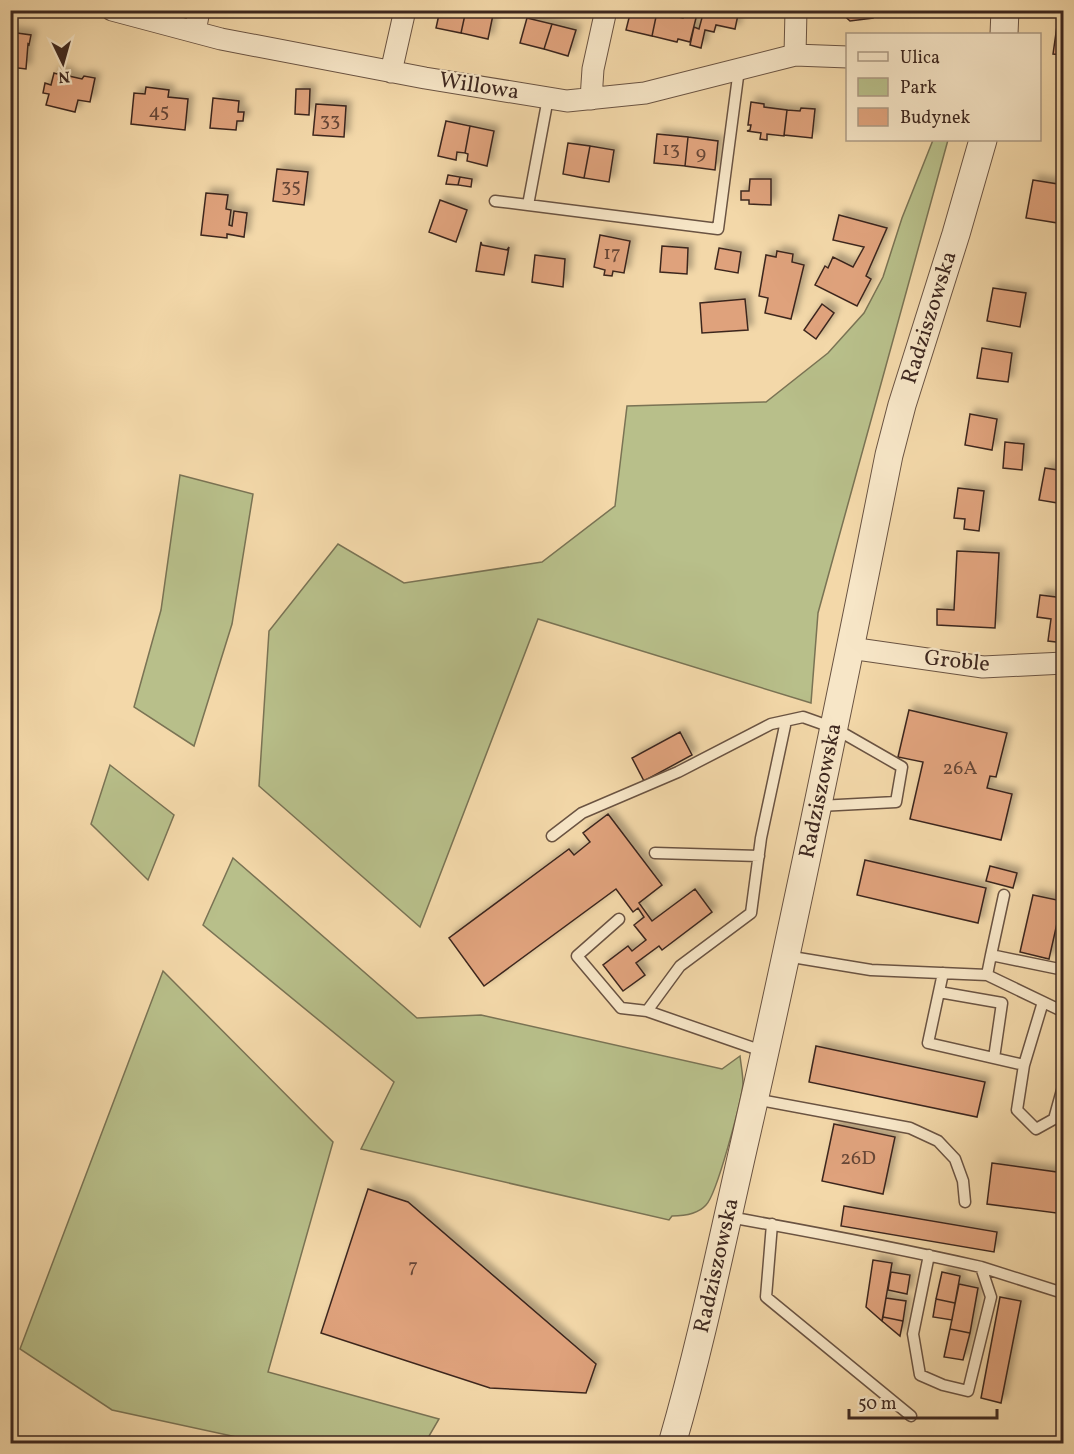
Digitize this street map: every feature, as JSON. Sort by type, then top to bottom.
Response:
[{"type":"street","name":"Willowa","points":[[112,10],[221,39],[392,72],[567,101],[645,93],[795,55],[846,57]]},
{"type":"street","points":[[195,32],[199,10]]},
{"type":"street","points":[[392,72],[405,10]]},
{"type":"street","points":[[591,99],[592,69],[606,10]]},
{"type":"street","points":[[795,55],[796,10]]},
{"type":"street","points":[[1004,33],[1005,10]]},
{"type":"street","name":"Radziszowska","points":[[672,1443],[728,1216],[765,1052],[819,806],[889,455],[902,405],[983,141]]},
{"type":"street","name":"Groble","points":[[850,648],[983,667],[1064,663]]},
{"type":"lane","points":[[495,201],[718,229],[739,69]]},
{"type":"lane","points":[[528,205],[548,98]]},
{"type":"lane","points":[[552,836],[582,813],[678,772],[771,724],[803,717],[834,728],[902,767],[896,802],[819,806]]},
{"type":"lane","points":[[646,1011],[680,966],[751,913],[759,856],[786,722]]},
{"type":"lane","points":[[655,853],[759,856]]},
{"type":"lane","points":[[987,975],[1004,895]]},
{"type":"lane","points":[[620,919],[576,956],[621,1008],[646,1011],[765,1052]]},
{"type":"lane","points":[[991,955],[1064,970]]},
{"type":"lane","points":[[785,956],[871,970],[987,975],[1064,1012]]},
{"type":"lane","points":[[943,973],[928,1043],[1024,1065]]},
{"type":"lane","points":[[939,992],[1002,1003],[994,1058]]},
{"type":"lane","points":[[1043,1002],[1024,1065],[1017,1110],[1036,1129],[1054,1119],[1064,1083]]},
{"type":"lane","points":[[754,1099],[910,1128],[938,1141],[955,1159],[963,1180],[965,1202]]},
{"type":"lane","points":[[728,1216],[929,1255],[981,1267],[1063,1293]]},
{"type":"lane","points":[[772,1224],[766,1297],[911,1416]]},
{"type":"lane","points":[[929,1255],[913,1334],[920,1375],[943,1385],[968,1391],[991,1297],[981,1267]]},
{"type":"green space","points":[[933,141],[948,141],[818,613],[811,703],[538,619],[420,927],[259,786],[269,631],[338,544],[404,583],[542,562],[615,506],[627,406],[766,402],[828,353],[864,313],[883,277],[902,218]]},
{"type":"green space","points":[[180,475],[253,494],[232,624],[194,746],[134,707],[161,610]]},
{"type":"green space","points":[[110,765],[174,815],[148,880],[91,824]]},
{"type":"green space","points":[[233,858],[417,1018],[481,1015],[722,1069],[740,1056],[743,1084],[738,1109],[722,1167],[706,1205],[686,1215],[672,1216],[669,1220],[361,1149],[394,1082],[203,925]]},
{"type":"green space","points":[[163,971],[333,1142],[268,1372],[439,1419],[425,1443],[264,1443],[112,1410],[20,1349]]},
{"type":"building","points":[[440,10],[466,10],[461,33],[436,28]]},
{"type":"building","points":[[466,10],[494,10],[488,39],[461,33]]},
{"type":"building","points":[[631,10],[657,12],[652,36],[626,30]]},
{"type":"building","points":[[704,10],[739,10],[735,29],[716,25],[714,32],[705,30],[701,48],[690,45],[694,27],[699,29]]},
{"type":"building","points":[[838,10],[872,10],[873,18],[850,21]]},
{"type":"building","points":[[1059,10],[1064,10],[1064,19],[1058,19]]},
{"type":"building","points":[[657,12],[683,18],[684,12],[697,14],[690,42],[678,39],[677,42],[652,36]]},
{"type":"building","points":[[527,18],[552,24],[544,49],[520,43]]},
{"type":"building","points":[[1058,19],[1064,19],[1064,55],[1053,54]]},
{"type":"building","points":[[552,24],[576,30],[568,56],[544,49]]},
{"type":"building","points":[[10,32],[31,35],[26,69],[10,67]]},
{"type":"building","points":[[60,71],[82,79],[84,76],[95,78],[90,102],[78,100],[75,112],[46,105],[49,94],[43,93],[45,83],[51,85],[54,73],[57,74]]},
{"type":"building","points":[[146,87],[169,90],[168,97],[188,99],[185,130],[131,124],[134,93],[145,94]]},
{"type":"building","points":[[296,89],[310,89],[309,115],[295,114]]},
{"type":"building","points":[[213,98],[239,101],[238,112],[244,112],[243,121],[237,121],[236,130],[210,128]]},
{"type":"building","points":[[751,102],[764,104],[764,107],[787,110],[784,136],[767,134],[767,140],[760,139],[761,133],[747,131],[750,130],[751,125],[748,125]]},
{"type":"building","points":[[316,104],[346,106],[344,137],[313,135]]},
{"type":"building","points":[[801,108],[815,109],[812,138],[784,135],[787,110],[800,111]]},
{"type":"building","points":[[446,121],[470,126],[465,153],[457,152],[456,160],[438,156]]},
{"type":"building","points":[[470,126],[494,131],[487,166],[467,161],[468,154],[465,153]]},
{"type":"building","points":[[657,134],[688,137],[685,166],[654,163]]},
{"type":"building","points":[[688,137],[718,141],[715,170],[685,166]]},
{"type":"building","points":[[568,143],[590,146],[584,178],[563,174]]},
{"type":"building","points":[[590,146],[614,150],[609,182],[584,178]]},
{"type":"building","points":[[277,169],[308,172],[304,205],[273,201]]},
{"type":"building","points":[[448,175],[460,177],[458,185],[446,184]]},
{"type":"building","points":[[460,177],[472,179],[471,187],[458,185]]},
{"type":"building","points":[[750,179],[771,179],[771,205],[749,204],[749,200],[741,200],[741,191],[749,191]]},
{"type":"building","points":[[1033,180],[1064,185],[1064,224],[1026,218]]},
{"type":"building","points":[[206,193],[228,195],[226,209],[231,210],[229,225],[232,226],[234,211],[247,213],[244,237],[227,234],[227,238],[201,235]]},
{"type":"building","points":[[440,200],[467,210],[456,242],[429,232]]},
{"type":"building","points":[[839,215],[887,228],[866,276],[871,279],[857,306],[815,285],[825,266],[828,268],[833,257],[853,267],[864,247],[833,240]]},
{"type":"building","points":[[600,235],[630,241],[624,273],[613,271],[612,276],[604,275],[605,270],[594,267]]},
{"type":"building","points":[[481,242],[482,245],[507,250],[509,247],[504,275],[476,271]]},
{"type":"building","points":[[662,246],[688,248],[687,274],[660,272]]},
{"type":"building","points":[[719,248],[741,252],[738,273],[715,269]]},
{"type":"building","points":[[777,251],[793,254],[792,262],[804,265],[791,319],[765,313],[768,298],[759,296],[766,255],[776,257]]},
{"type":"building","points":[[535,255],[565,259],[563,287],[532,282]]},
{"type":"building","points":[[993,288],[1026,293],[1020,327],[987,321]]},
{"type":"building","points":[[745,299],[748,330],[702,333],[700,303]]},
{"type":"building","points":[[822,304],[834,313],[816,339],[804,330]]},
{"type":"building","points":[[1060,304],[1064,304],[1064,335],[1057,334]]},
{"type":"building","points":[[982,348],[1012,353],[1008,382],[977,378]]},
{"type":"building","points":[[970,414],[997,419],[992,450],[965,445]]},
{"type":"building","points":[[1005,442],[1024,444],[1022,470],[1003,468]]},
{"type":"building","points":[[1045,468],[1064,471],[1064,504],[1039,500]]},
{"type":"building","points":[[958,488],[984,491],[979,531],[964,529],[965,519],[954,518]]},
{"type":"building","points":[[957,551],[999,553],[995,628],[937,625],[937,609],[954,610]]},
{"type":"building","points":[[1040,595],[1064,598],[1064,643],[1048,641],[1051,619],[1037,617]]},
{"type":"building","points":[[909,710],[1007,733],[996,777],[990,776],[987,788],[1012,794],[1001,840],[910,819],[923,762],[898,757]]},
{"type":"building","points":[[680,732],[692,755],[644,781],[632,758]]},
{"type":"building","points":[[608,814],[662,885],[639,903],[652,921],[695,889],[712,912],[662,950],[659,946],[636,963],[645,975],[623,991],[603,965],[628,946],[632,951],[646,940],[634,925],[644,917],[638,908],[633,912],[616,889],[484,986],[449,938],[569,849],[574,855],[590,842],[583,833]]},
{"type":"building","points":[[865,860],[986,888],[978,923],[857,895]]},
{"type":"building","points":[[990,866],[1017,873],[1013,888],[986,881]]},
{"type":"building","points":[[1033,895],[1062,901],[1049,959],[1020,952]]},
{"type":"building","points":[[816,1046],[985,1082],[977,1117],[809,1082]]},
{"type":"building","points":[[834,1124],[895,1137],[883,1194],[822,1181]]},
{"type":"building","points":[[992,1163],[1064,1173],[1064,1214],[987,1204]]},
{"type":"building","points":[[368,1189],[408,1202],[596,1364],[586,1393],[490,1388],[321,1333]]},
{"type":"building","points":[[844,1206],[997,1232],[994,1252],[841,1226]]},
{"type":"building","points":[[1061,1237],[1064,1238],[1064,1254],[1059,1253]]},
{"type":"building","points":[[873,1260],[892,1263],[882,1321],[866,1307]]},
{"type":"building","points":[[891,1272],[910,1275],[907,1294],[888,1290]]},
{"type":"building","points":[[942,1272],[960,1276],[955,1303],[936,1299]]},
{"type":"building","points":[[959,1284],[978,1288],[970,1333],[950,1329]]},
{"type":"building","points":[[1000,1297],[1021,1301],[1001,1403],[981,1398]]},
{"type":"building","points":[[886,1298],[906,1301],[903,1321],[883,1317]]},
{"type":"building","points":[[936,1299],[955,1303],[952,1320],[933,1317]]},
{"type":"building","points":[[883,1317],[903,1321],[900,1336],[882,1321]]},
{"type":"building","points":[[950,1329],[970,1333],[963,1360],[944,1357]]}]
